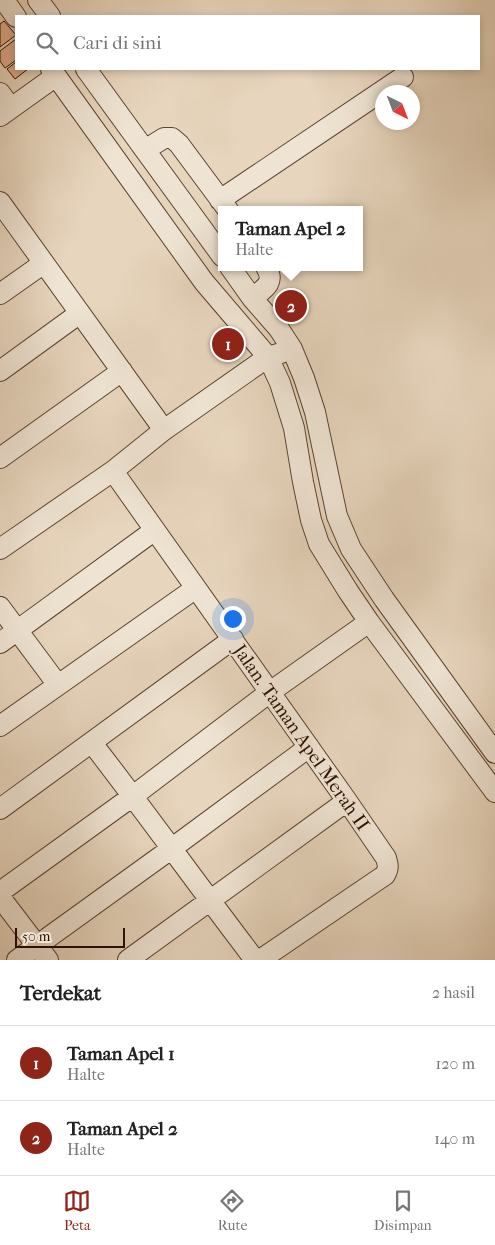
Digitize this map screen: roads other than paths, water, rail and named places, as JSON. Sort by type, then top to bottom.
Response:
[{"type":"street","points":[[4,0],[15,16]]},
{"type":"street","points":[[38,0],[49,15]]},
{"type":"street","points":[[87,70],[218,250]]},
{"type":"street","points":[[4,106],[54,72],[204,282],[268,358],[280,383],[294,428],[311,520],[320,544],[369,622],[495,792]]},
{"type":"street","points":[[145,150],[164,138],[172,138],[179,144],[224,205],[404,77]]},
{"type":"street","points":[[1,205],[164,430]]},
{"type":"street","points":[[0,294],[44,263]]},
{"type":"street","points":[[233,271],[252,298],[279,329],[292,349],[315,412],[337,516],[351,549],[384,599],[495,752]]},
{"type":"street","points":[[252,298],[266,287],[270,280],[268,271]]},
{"type":"street","points":[[0,371],[80,313]]},
{"type":"street","points":[[0,549],[113,471],[164,430],[268,358],[292,349]]},
{"type":"street","points":[[0,458],[122,371]]},
{"type":"street","name":"Jalan. Taman Apel Merah II","points":[[113,471],[386,858],[388,870],[385,875],[260,960]]},
{"type":"street","points":[[0,643],[155,530]]},
{"type":"street","points":[[0,726],[196,588]]},
{"type":"street","points":[[0,607],[58,685]]},
{"type":"street","points":[[0,892],[133,796],[270,692],[369,622]]},
{"type":"street","points":[[0,809],[233,639]]},
{"type":"street","points":[[92,743],[255,960]]},
{"type":"street","points":[[17,960],[42,953],[172,849],[309,747]]},
{"type":"street","points":[[128,960],[347,801]]},
{"type":"street","points":[[0,897],[42,953]]},
{"type":"place","name":"Taman Apel 2","points":[[291,306]]},
{"type":"place","name":"Taman Apel 1","points":[[228,344]]}]
